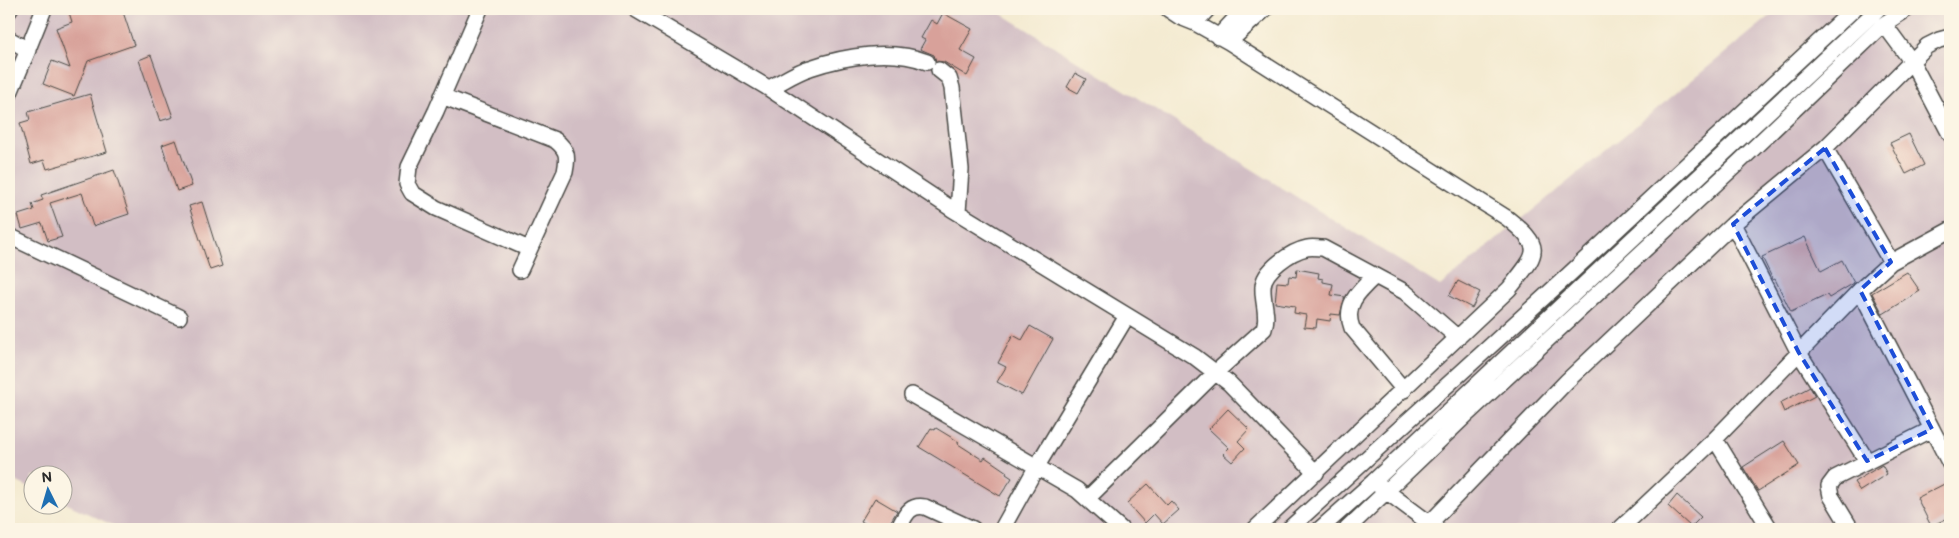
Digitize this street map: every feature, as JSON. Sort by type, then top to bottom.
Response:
[{"type":"street","points":[[9,96],[44,9]]},
{"type":"street","points":[[480,9],[409,167],[407,184],[412,193],[436,208],[529,249]]},
{"type":"street","points":[[634,9],[769,88],[958,212],[1195,357],[1229,383],[1316,473]]},
{"type":"street","points":[[1168,9],[1224,40],[1507,218],[1532,241],[1534,250],[1529,263],[1510,289],[1255,529]]},
{"type":"street","points":[[1195,23],[1208,9]]},
{"type":"street","points":[[1224,40],[1244,9]]},
{"type":"street","points":[[1224,40],[1265,9]]},
{"type":"street","points":[[1288,529],[1563,280],[1854,9]]},
{"type":"street","points":[[1320,529],[1373,482],[1878,9]]},
{"type":"street","points":[[1347,529],[1385,491],[1736,165],[1884,24],[1907,9]]},
{"type":"street","points":[[1884,24],[1912,62],[1950,134]]},
{"type":"street","points":[[1352,472],[1373,482],[1433,527],[1567,381],[1732,224],[1824,148],[1927,46],[1950,37]]},
{"type":"street","points":[[9,39],[28,49]]},
{"type":"street","points":[[769,88],[809,68],[858,56],[896,55],[917,58],[933,66],[948,78],[952,88],[961,169],[958,212]]},
{"type":"street","points":[[442,96],[556,140],[564,147],[568,156],[565,172],[520,270]]},
{"type":"street","points":[[1824,148],[1891,262]]},
{"type":"street","points":[[1732,224],[1799,353],[1867,460]]},
{"type":"street","points":[[1620,529],[1715,438],[1860,290],[1891,262],[1950,230]]},
{"type":"street","points":[[9,236],[179,316]]},
{"type":"street","points":[[1087,498],[1215,373],[1264,329],[1266,320],[1264,280],[1276,265],[1296,252],[1309,248],[1323,248],[1405,292],[1458,338]]},
{"type":"street","points":[[1375,276],[1357,293],[1349,308],[1349,320],[1352,328],[1404,390]]},
{"type":"street","points":[[1860,290],[1950,464]]},
{"type":"street","points":[[1002,529],[1037,466],[1127,316]]},
{"type":"street","points":[[912,395],[1077,490],[1122,529]]},
{"type":"street","points":[[1851,529],[1832,496],[1829,486],[1835,478],[1867,460],[1932,429]]},
{"type":"street","points":[[1715,438],[1770,529]]},
{"type":"street","points":[[898,529],[908,512],[917,506],[925,507],[973,529]]},
{"type":"highlighted area","points":[[1825,148],[1891,262],[1860,290],[1932,429],[1867,461],[1799,353],[1733,224]]},
{"type":"shaded area","points":[[9,9],[994,9],[1440,286],[1779,9],[1950,9],[1950,529],[121,529],[72,506],[72,466],[22,466],[22,484],[9,478]]},
{"type":"building","points":[[68,9],[122,9],[134,45],[88,61],[74,96],[43,84],[52,61],[70,68],[56,28],[72,22]]},
{"type":"building","points":[[943,13],[972,29],[960,50],[976,59],[967,76],[944,62],[936,61],[934,55],[920,49],[925,40],[921,38],[931,20],[937,24]]},
{"type":"building","points":[[151,55],[173,117],[160,121],[139,60]]},
{"type":"building","points":[[1075,73],[1086,79],[1078,93],[1067,87]]},
{"type":"building","points":[[90,94],[107,152],[47,169],[44,160],[31,164],[20,123],[30,120],[28,112]]},
{"type":"building","points":[[1909,134],[1924,165],[1906,174],[1890,143]]},
{"type":"building","points":[[176,140],[192,186],[177,191],[162,145]]},
{"type":"building","points":[[114,170],[129,214],[93,226],[82,193],[50,203],[62,237],[48,241],[42,223],[22,229],[18,215],[34,210],[32,204],[43,200],[41,195]]},
{"type":"building","points":[[202,202],[222,266],[210,270],[189,206]]},
{"type":"building","points":[[1805,237],[1821,271],[1842,260],[1854,283],[1829,298],[1827,295],[1791,312],[1762,257]]},
{"type":"building","points":[[1297,269],[1319,273],[1318,278],[1323,279],[1323,282],[1333,284],[1331,295],[1345,297],[1340,315],[1331,314],[1330,321],[1317,319],[1316,328],[1304,327],[1306,315],[1294,313],[1295,306],[1275,303],[1277,282],[1288,283],[1289,276],[1296,277]]},
{"type":"building","points":[[1907,272],[1920,291],[1883,314],[1872,293]]},
{"type":"building","points":[[1458,281],[1480,292],[1472,308],[1449,296]]},
{"type":"building","points":[[1030,326],[1053,339],[1022,395],[997,382],[1006,367],[998,363],[1013,335],[1022,340]]},
{"type":"building","points":[[1810,387],[1815,396],[1784,412],[1780,403]]},
{"type":"building","points":[[1228,409],[1249,429],[1238,441],[1245,448],[1232,462],[1223,454],[1229,448],[1209,429]]},
{"type":"building","points":[[931,428],[935,430],[936,428],[983,460],[985,457],[1007,472],[1006,474],[1012,478],[1000,496],[919,447]]},
{"type":"building","points":[[1784,441],[1799,465],[1758,491],[1743,467]]},
{"type":"building","points":[[1882,465],[1887,474],[1860,491],[1854,482]]},
{"type":"building","points":[[1950,481],[1950,517],[1931,526],[1917,498]]},
{"type":"building","points":[[1148,484],[1167,505],[1171,501],[1179,510],[1163,524],[1154,514],[1145,523],[1127,503]]},
{"type":"building","points":[[1677,495],[1701,517],[1691,527],[1668,506]]},
{"type":"building","points":[[875,498],[897,511],[886,529],[874,529],[861,521]]}]
